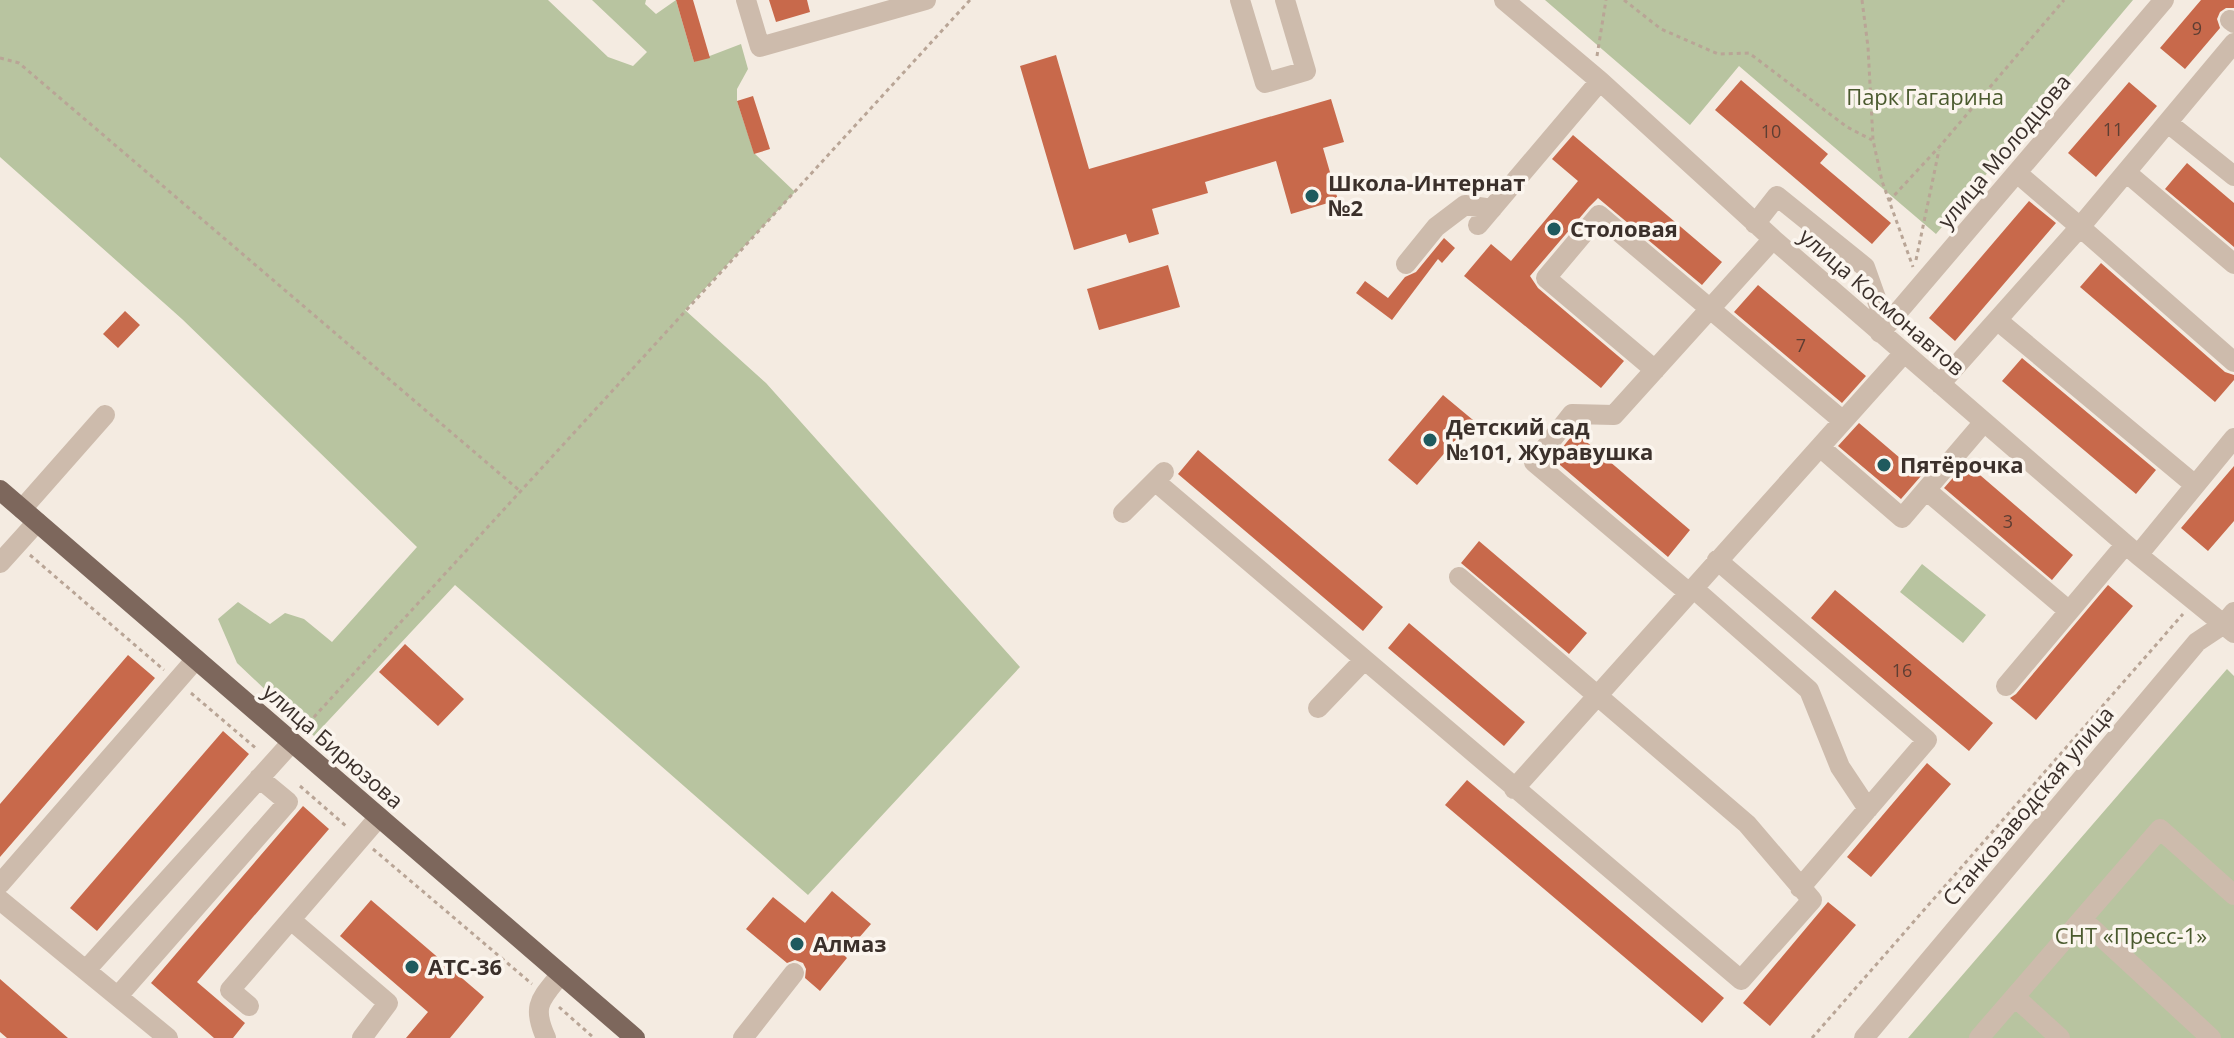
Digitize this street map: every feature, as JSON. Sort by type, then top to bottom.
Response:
[{"type":"main road","name":"улица Бирюзова","points":[[0,490],[635,1038]]},
{"type":"street","points":[[746,0],[760,47],[926,0]]},
{"type":"street","points":[[1240,0],[1265,83],[1306,71],[1285,0]]},
{"type":"street","name":"улица Космонавтов","points":[[1504,0],[1597,78],[1755,224],[1883,329],[1904,353],[2132,550],[2231,623]]},
{"type":"street","name":"улица Молодцова","points":[[1883,329],[2164,0]]},
{"type":"street","points":[[1940,384],[1997,320],[2010,294],[2080,227],[2127,173],[2137,146],[2168,123],[2234,43]]},
{"type":"street","points":[[1478,225],[1597,78]]},
{"type":"street","points":[[2168,123],[2234,176]]},
{"type":"street","points":[[2017,173],[2234,362]]},
{"type":"street","points":[[2127,173],[2234,264]]},
{"type":"street","points":[[1755,224],[1777,196],[1865,267],[1883,329]]},
{"type":"street","points":[[1406,264],[1436,227],[1465,205],[1492,209]]},
{"type":"street","points":[[1655,370],[1546,278],[1599,215],[1843,421]]},
{"type":"street","points":[[1773,239],[1614,415],[1572,414],[1534,462],[1809,690],[1840,767],[1868,809]]},
{"type":"street","points":[[1997,320],[2195,485]]},
{"type":"street","points":[[1514,789],[1904,353]]},
{"type":"street","points":[[0,563],[30,516],[105,415]]},
{"type":"street","points":[[1820,447],[1902,518],[1984,422]]},
{"type":"street","points":[[2006,686],[2069,611],[2195,485],[2234,438]]},
{"type":"street","points":[[1123,513],[1160,477],[1364,660],[1741,980],[1812,900],[1747,824],[1459,577]]},
{"type":"street","points":[[1926,490],[2069,611]]},
{"type":"street","points":[[1717,560],[1927,740],[1800,888]]},
{"type":"street","name":"Станкозаводская улица","points":[[1864,1038],[2197,642],[2231,623]]},
{"type":"street","points":[[0,884],[196,659]]},
{"type":"street","points":[[1318,708],[1364,660]]},
{"type":"street","points":[[86,970],[292,742]]},
{"type":"street","points":[[118,996],[288,802],[259,778]]},
{"type":"street","points":[[249,1006],[230,990],[379,817]]},
{"type":"street","points":[[1979,1038],[2160,829],[2234,895]]},
{"type":"street","points":[[0,900],[168,1038]]},
{"type":"street","points":[[2082,919],[2211,1038]]},
{"type":"street","points":[[291,920],[388,1003],[362,1038]]},
{"type":"street","points":[[743,1038],[794,973]]},
{"type":"street","points":[[546,1038],[538,1020],[540,1000],[561,974]]},
{"type":"street","points":[[2015,997],[2060,1038]]},
{"type":"path","points":[[292,742],[970,0]]},
{"type":"path","points":[[1597,78],[1606,0]]},
{"type":"path","points":[[1624,0],[1661,29],[1718,54],[1749,53],[1847,127],[1873,140]]},
{"type":"path","points":[[1862,0],[1873,140],[1882,181],[1914,269],[1940,146]]},
{"type":"path","points":[[1889,201],[2064,0]]},
{"type":"path","points":[[0,58],[19,63],[520,491]]},
{"type":"path","points":[[1812,1038],[2175,620],[2198,601]]},
{"type":"green space","points":[[0,0],[548,0],[608,57],[633,66],[647,52],[592,0],[646,0],[645,4],[656,14],[676,0],[694,62],[741,44],[748,69],[737,89],[737,101],[754,153],[795,192],[685,310],[766,383],[1020,667],[808,895],[455,585],[314,736],[237,663],[218,619],[238,602],[270,624],[285,613],[304,619],[332,642],[417,547],[182,319],[0,157]]},
{"type":"green space","name":"Парк Гагарина","points":[[1545,0],[2133,0],[1936,234],[1739,66],[1690,125]]},
{"type":"green space","points":[[1922,564],[1986,615],[1963,643],[1900,592]]},
{"type":"green space","name":"СНТ «Пресс-1»","points":[[2227,669],[2234,676],[2234,1038],[1908,1038]]},
{"type":"building","points":[[676,0],[693,0],[710,58],[694,62]]},
{"type":"building","points":[[769,0],[807,0],[810,12],[776,22]]},
{"type":"building","points":[[2201,0],[2234,0],[2234,8],[2220,12],[2217,19],[2220,28],[2185,69],[2160,48]]},
{"type":"building","name":"Школа-Интернат №2","points":[[1056,55],[1089,169],[1331,99],[1344,142],[1323,148],[1338,200],[1291,214],[1276,161],[1205,182],[1208,193],[1152,209],[1159,234],[1129,243],[1126,234],[1074,250],[1020,66]]},
{"type":"building","points":[[1741,80],[1828,154],[1820,163],[1891,223],[1872,244],[1715,110]]},
{"type":"building","points":[[2129,82],[2157,106],[2096,177],[2068,153]]},
{"type":"building","points":[[753,96],[770,149],[754,154],[737,101]]},
{"type":"building","points":[[1573,135],[1722,262],[1702,285],[1598,198],[1589,207],[1530,276],[1538,288],[1624,361],[1601,388],[1464,276],[1491,244],[1511,261],[1578,181],[1552,159]]},
{"type":"building","points":[[2187,163],[2234,203],[2234,247],[2165,189]]},
{"type":"building","points":[[2029,201],[2056,223],[1955,341],[1929,318]]},
{"type":"building","points":[[1444,238],[1455,248],[1442,263],[1438,259],[1392,320],[1356,293],[1365,281],[1388,298],[1405,277],[1416,272]]},
{"type":"building","points":[[2101,263],[2225,372],[2234,375],[2234,380],[2215,402],[2080,287]]},
{"type":"building","points":[[1168,265],[1180,307],[1099,330],[1087,289]]},
{"type":"building","points":[[1758,285],[1866,376],[1842,403],[1734,312]]},
{"type":"building","points":[[125,311],[140,325],[118,348],[103,334]]},
{"type":"building","points":[[2022,358],[2156,470],[2136,494],[2002,381]]},
{"type":"building","name":"Детский сад №101, Журавушка","points":[[1443,395],[1473,420],[1417,485],[1388,460]]},
{"type":"building","points":[[1859,423],[1921,476],[1901,499],[1838,446]]},
{"type":"building","points":[[1575,432],[1690,530],[1668,557],[1553,459]]},
{"type":"building","points":[[1198,450],[1383,607],[1363,631],[1178,474]]},
{"type":"building","points":[[1966,463],[2073,555],[2052,580],[1944,488]]},
{"type":"building","points":[[2234,466],[2234,521],[2208,551],[2181,528]]},
{"type":"building","points":[[1479,541],[1587,633],[1569,654],[1461,563]]},
{"type":"building","points":[[2108,585],[2133,606],[2036,720],[2010,698]]},
{"type":"building","points":[[1835,590],[1993,723],[1969,751],[1811,618]]},
{"type":"building","points":[[1409,623],[1525,722],[1504,746],[1388,648]]},
{"type":"building","points":[[405,644],[464,699],[438,726],[379,672]]},
{"type":"building","points":[[128,655],[155,678],[0,857],[0,804]]},
{"type":"building","points":[[223,731],[249,754],[97,931],[70,908]]},
{"type":"building","points":[[1927,763],[1951,784],[1871,877],[1847,857]]},
{"type":"building","points":[[1467,780],[1724,998],[1702,1023],[1445,805]]},
{"type":"building","points":[[303,806],[329,829],[197,982],[245,1023],[233,1038],[214,1038],[151,983]]},
{"type":"building","name":"Алмаз","points":[[832,891],[871,924],[844,955],[847,958],[820,991],[805,978],[803,963],[795,960],[787,963],[746,929],[773,897],[805,923]]},
{"type":"building","name":"АТС-36","points":[[371,900],[484,997],[450,1038],[406,1038],[428,1012],[340,936]]},
{"type":"building","points":[[1828,902],[1856,925],[1770,1026],[1743,1003]]},
{"type":"building","points":[[0,979],[68,1038],[7,1038],[0,1032]]},
{"type":"place","name":"Школа-Интернат №2","points":[[1312,196]]},
{"type":"place","name":"Столовая","points":[[1554,229]]},
{"type":"place","name":"Детский сад №101, Журавушка","points":[[1430,440]]},
{"type":"place","name":"Пятёрочка","points":[[1884,465]]},
{"type":"place","name":"Алмаз","points":[[797,944]]},
{"type":"place","name":"АТС-36","points":[[412,967]]}]
